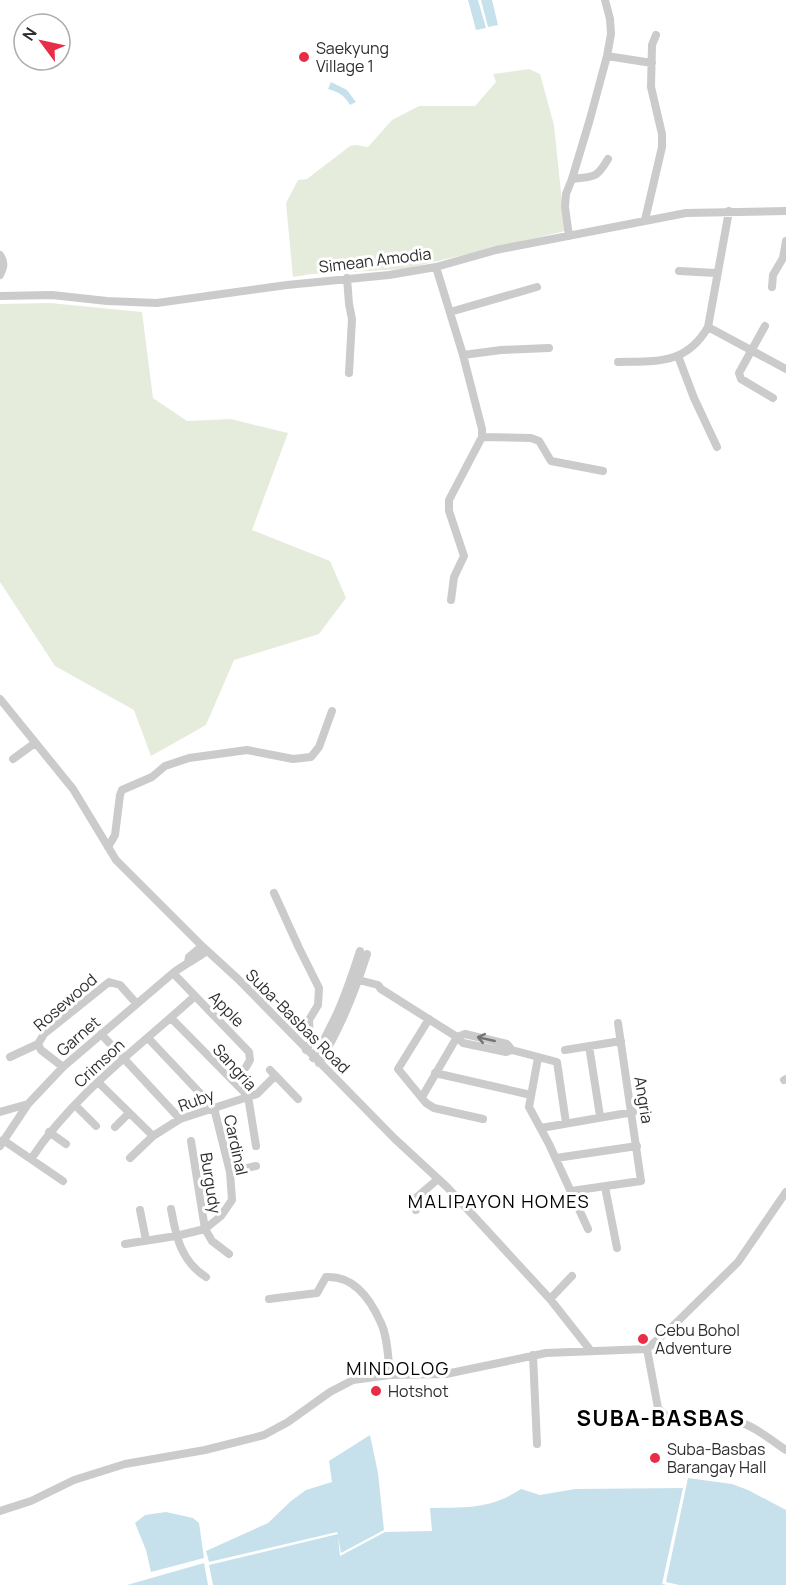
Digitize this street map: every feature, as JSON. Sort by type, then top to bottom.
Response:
[{"type":"street","points":[[569,236],[565,207],[566,194],[607,56],[611,34],[605,0]]},
{"type":"street","points":[[645,220],[662,147],[662,134],[651,87],[652,45],[656,35]]},
{"type":"street","points":[[607,56],[652,63]]},
{"type":"street","points":[[572,179],[596,176],[608,159]]},
{"type":"street","points":[[618,362],[664,361],[678,356],[697,344],[708,327],[729,211]]},
{"type":"street","name":"Simean Amodia","points":[[0,296],[52,295],[149,303],[389,275],[436,267],[496,250],[686,213],[786,211]]},
{"type":"street","points":[[772,287],[773,275],[783,258],[786,241]]},
{"type":"street","points":[[0,255],[4,260],[4,268],[0,275]]},
{"type":"street","points":[[436,267],[463,355],[482,429],[482,438],[449,500],[464,556],[454,577],[451,600]]},
{"type":"street","points":[[679,271],[716,273]]},
{"type":"street","points":[[348,278],[352,320],[350,373]]},
{"type":"street","points":[[450,312],[537,287]]},
{"type":"street","points":[[765,326],[740,369],[741,379],[773,398]]},
{"type":"street","points":[[708,327],[786,369]]},
{"type":"street","points":[[463,355],[501,350],[549,348]]},
{"type":"street","points":[[678,356],[695,401],[717,447]]},
{"type":"street","points":[[482,438],[531,438],[538,441],[551,461],[603,471]]},
{"type":"street","name":"Suba-Basbas Road","points":[[0,699],[4,712],[35,743],[73,789],[116,860],[438,1179],[550,1299],[591,1351]]},
{"type":"street","points":[[108,847],[115,835],[122,790],[152,777],[165,766],[189,758],[247,750],[293,759],[311,757],[319,747],[332,711]]},
{"type":"street","points":[[14,759],[35,743]]},
{"type":"street","points":[[274,893],[319,987],[318,1005],[309,1020],[310,1043],[306,1050]]},
{"type":"street","name":"Garnet","points":[[2,1143],[28,1104],[63,1067],[136,1003],[188,962],[193,961],[204,949]]},
{"type":"street","points":[[316,1060],[337,1034],[363,953]]},
{"type":"street","name":"Apple","points":[[174,973],[249,1052],[250,1060],[246,1066]]},
{"type":"street","points":[[355,979],[367,983],[376,991],[381,989],[463,1043],[506,1052],[512,1050],[557,1062],[566,1123]]},
{"type":"street","name":"Rosewood","points":[[63,1067],[41,1050],[38,1044],[44,1034],[109,982],[120,985],[136,1003]]},
{"type":"street","name":"Crimson","points":[[31,1159],[49,1132],[98,1082],[195,996]]},
{"type":"street","name":"Sangria","points":[[171,1018],[248,1096],[256,1146]]},
{"type":"street","points":[[429,1019],[398,1069],[434,1108],[483,1119]]},
{"type":"street","name":"Angria","points":[[605,1187],[641,1181],[633,1112],[618,1023]]},
{"type":"street","points":[[101,1034],[180,1119]]},
{"type":"street","points":[[422,1096],[457,1037]]},
{"type":"street","name":"Cardinal","points":[[147,1038],[214,1108],[230,1172],[232,1200],[221,1216],[205,1229]]},
{"type":"street","points":[[565,1050],[621,1041]]},
{"type":"street","points":[[10,1057],[38,1044]]},
{"type":"street","points":[[589,1046],[600,1116]]},
{"type":"street","points":[[538,1058],[529,1107],[556,1158],[588,1229]]},
{"type":"street","name":"Ruby","points":[[130,1158],[153,1136],[180,1119],[257,1094],[272,1073],[298,1099]]},
{"type":"street","points":[[435,1073],[531,1095]]},
{"type":"street","points":[[98,1082],[153,1136]]},
{"type":"street","points":[[0,1112],[28,1104]]},
{"type":"street","points":[[75,1105],[96,1126]]},
{"type":"street","points":[[541,1128],[633,1112]]},
{"type":"street","points":[[115,1127],[129,1113]]},
{"type":"street","points":[[49,1132],[66,1144]]},
{"type":"street","name":"Burgudy","points":[[191,1141],[205,1229],[213,1241],[229,1254]]},
{"type":"street","points":[[2,1143],[63,1181]]},
{"type":"street","points":[[556,1158],[637,1146]]},
{"type":"street","points":[[230,1172],[256,1166]]},
{"type":"street","points":[[416,1210],[417,1197],[438,1179]]},
{"type":"street","points":[[571,1191],[605,1187],[617,1248]]},
{"type":"street","points":[[0,1511],[31,1501],[74,1480],[125,1464],[205,1450],[264,1435],[353,1380],[390,1375],[446,1374],[533,1354],[647,1349],[738,1262],[786,1191]]},
{"type":"street","points":[[171,1209],[180,1247],[191,1265],[206,1277]]},
{"type":"street","points":[[140,1210],[146,1240]]},
{"type":"street","points":[[125,1244],[205,1229]]},
{"type":"street","points":[[550,1299],[572,1276]]},
{"type":"street","points":[[269,1299],[317,1293],[326,1277],[333,1277],[357,1286],[382,1324],[390,1375]]},
{"type":"street","points":[[647,1349],[658,1408],[669,1419],[693,1422],[716,1419],[738,1421],[786,1450]]},
{"type":"street","points":[[533,1354],[537,1444]]},
{"type":"green space","points":[[529,69],[540,74],[554,125],[565,231],[404,269],[293,277],[286,203],[298,180],[307,179],[350,146],[368,147],[392,120],[419,106],[475,106],[496,82],[493,74]]},
{"type":"green space","points":[[50,303],[142,312],[153,398],[187,421],[231,419],[288,433],[252,530],[330,561],[346,598],[319,634],[234,660],[206,725],[151,756],[134,710],[55,666],[0,582],[0,304]]},
{"type":"water","points":[[468,0],[478,0],[486,28],[476,30]]},
{"type":"water","points":[[481,0],[492,0],[498,25],[488,27]]},
{"type":"water","points":[[331,82],[347,90],[356,102],[350,105],[341,95],[328,89]]},
{"type":"water","points":[[370,1435],[378,1473],[384,1530],[341,1553],[338,1537],[340,1556],[385,1532],[432,1531],[430,1508],[488,1504],[521,1489],[540,1495],[575,1489],[683,1488],[662,1584],[667,1585],[213,1585],[209,1565],[338,1534],[337,1532],[209,1562],[206,1551],[268,1523],[306,1490],[332,1482],[329,1461]]},
{"type":"water","points":[[688,1478],[732,1484],[786,1510],[786,1585],[679,1585],[666,1582]]},
{"type":"water","points":[[166,1512],[193,1518],[199,1523],[204,1558],[151,1572],[146,1550],[135,1523],[145,1515]]},
{"type":"water","points":[[204,1563],[208,1585],[127,1585]]},
{"type":"place","name":"Saekyung Village 1","points":[[304,57]]},
{"type":"place","name":"Cebu Bohol Adventure","points":[[643,1339]]},
{"type":"place","name":"Hotshot","points":[[376,1391]]},
{"type":"place","name":"Suba-Basbas Barangay Hall","points":[[655,1458]]},
{"type":"district","name":"MALIPAYON HOMES","points":[[499,1202]]},
{"type":"district","name":"MINDOLOG","points":[[398,1369]]},
{"type":"district","name":"SUBA-BASBAS","points":[[661,1418]]}]
